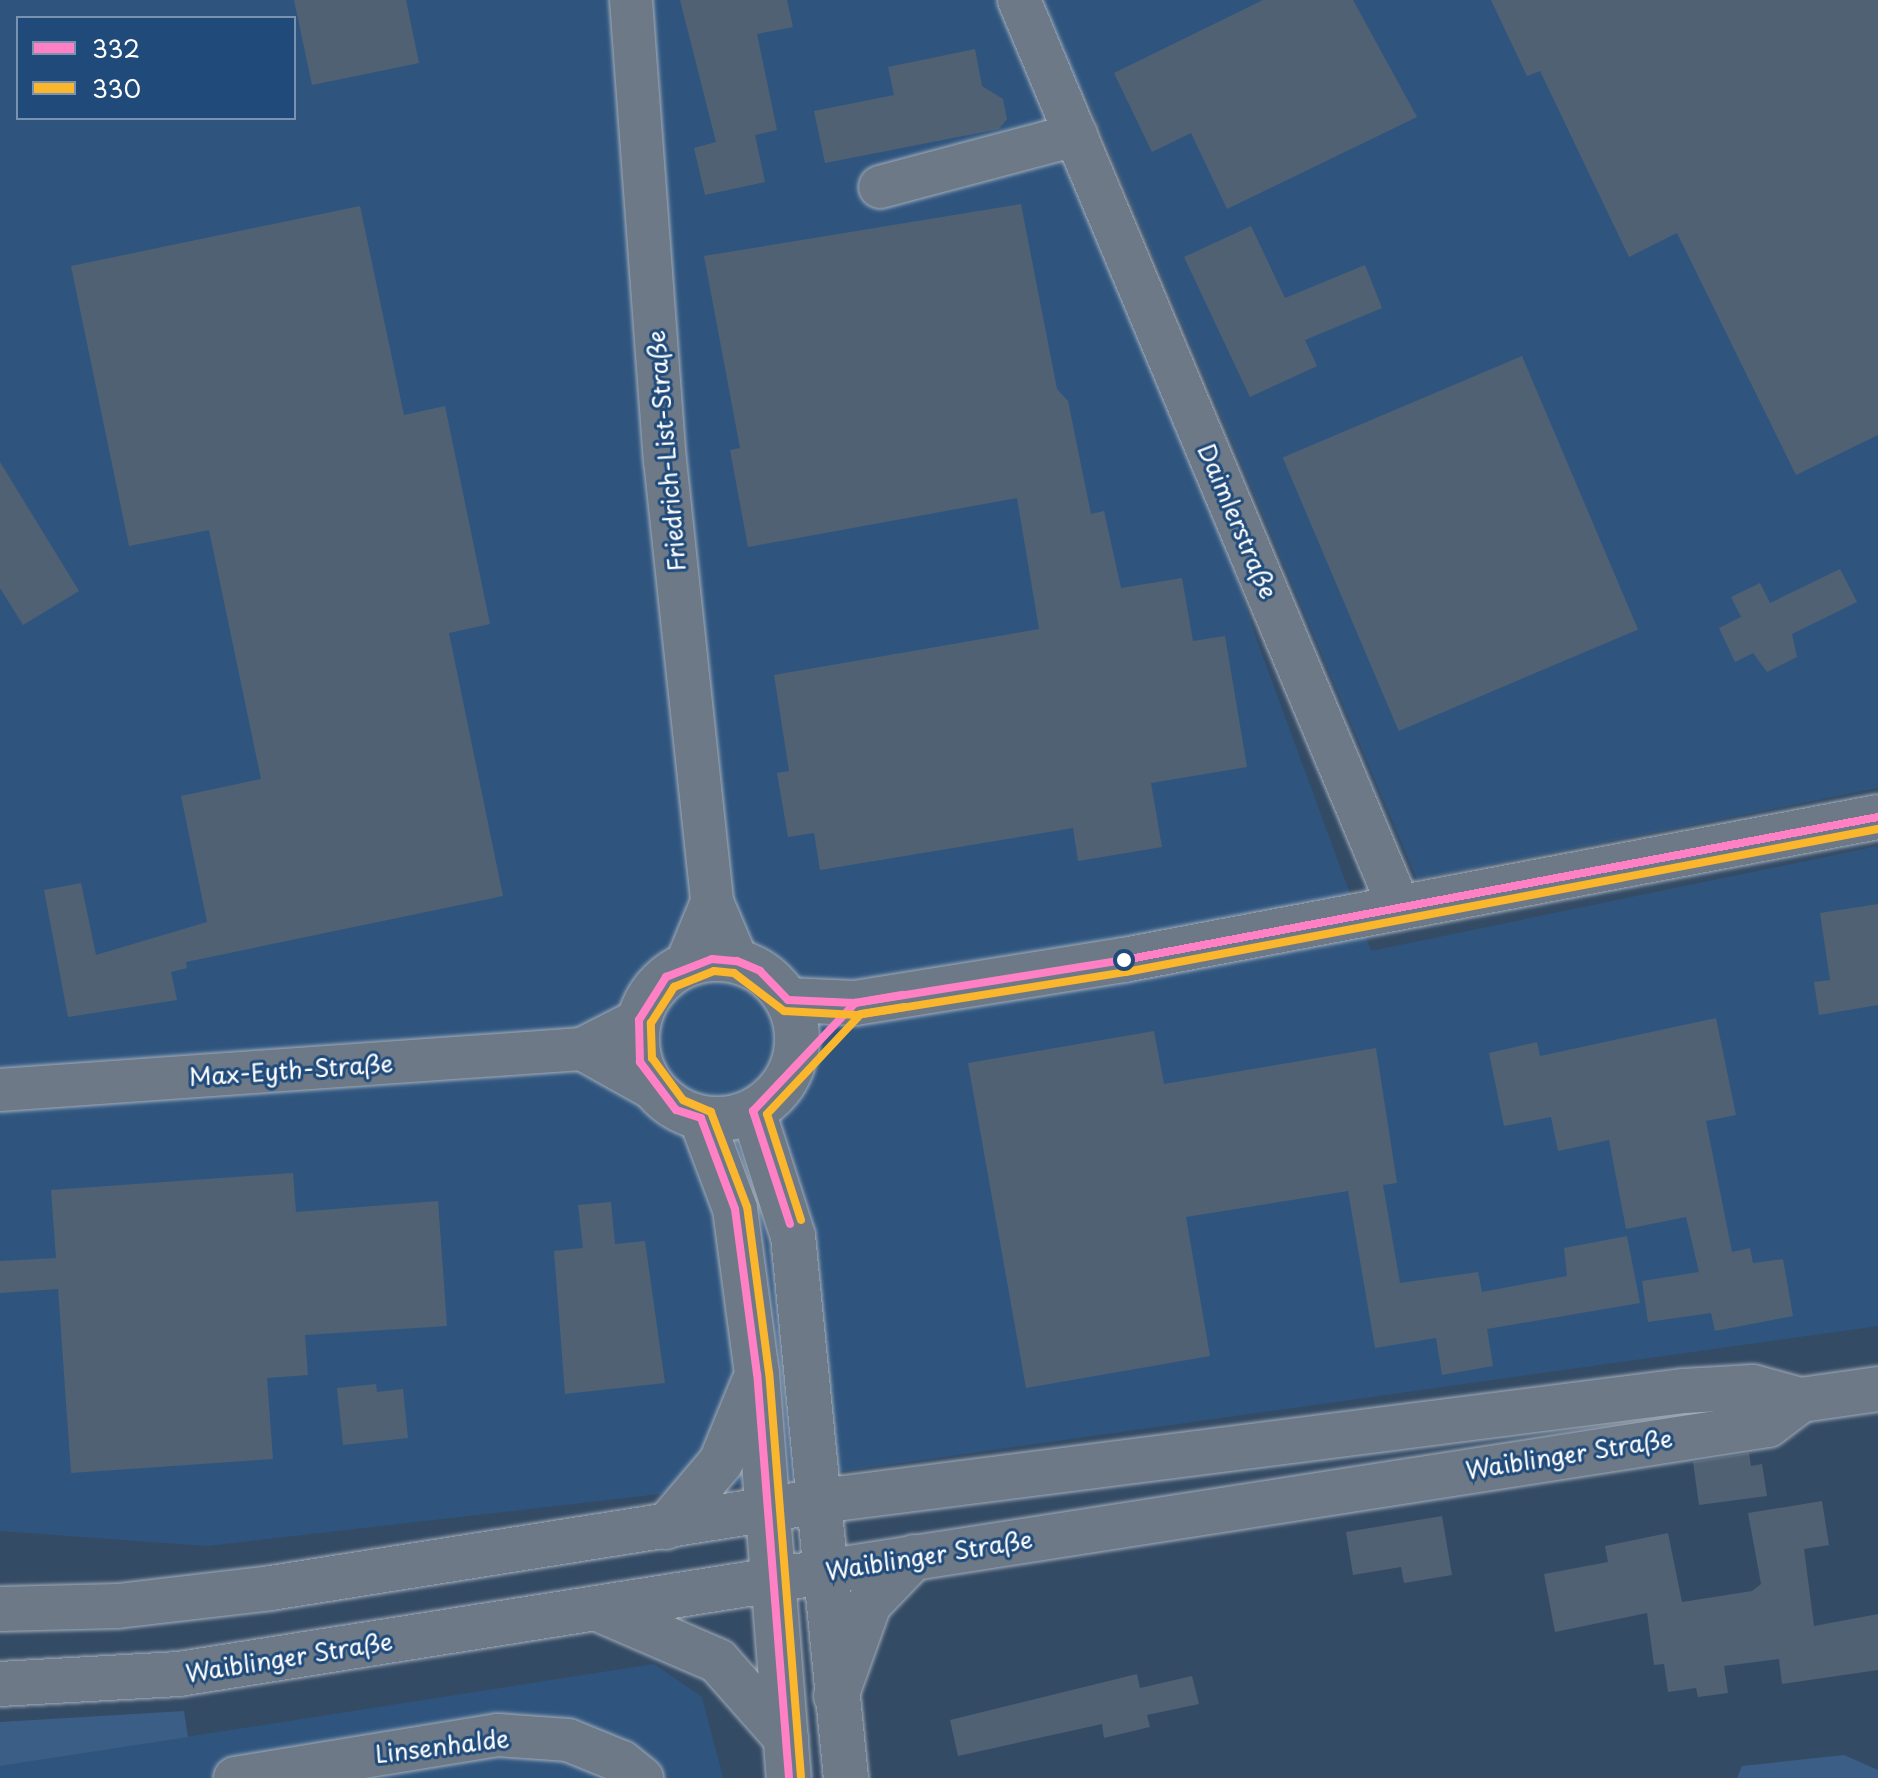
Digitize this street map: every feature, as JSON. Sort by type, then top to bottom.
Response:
[{"type":"main road","points":[[788,1000],[855,1003],[1399,907],[1878,817]]},
{"type":"main road","points":[[686,965],[737,961],[760,971],[788,1000],[798,1041],[791,1071]]},
{"type":"main road","name":"Friedrich-List-Straße","points":[[639,1020],[651,994],[686,965]]},
{"type":"main road","points":[[639,1020],[640,1062],[654,1089],[676,1110],[701,1118],[753,1111],[855,1003]]},
{"type":"main road","points":[[753,1111],[793,1236],[846,1778]]},
{"type":"main road","points":[[701,1118],[735,1209],[757,1374],[787,1758]]},
{"type":"main road","points":[[666,1527],[721,1462],[757,1374]]},
{"type":"main road","name":"Waiblinger Straße","points":[[0,1609],[118,1606],[271,1588],[820,1501],[1684,1391],[1753,1387],[1801,1400],[1878,1389]]},
{"type":"main road","name":"Waiblinger Straße","points":[[0,1684],[179,1674],[1768,1425],[1801,1400]]},
{"type":"main road","points":[[836,1696],[869,1604],[914,1557]]},
{"type":"main road","points":[[591,1608],[657,1629],[718,1661],[787,1758]]},
{"type":"street","name":"Friedrich-List-Straße","points":[[631,0],[647,242],[712,902],[737,961]]},
{"type":"street","name":"Daimlerstraße","points":[[1019,0],[1399,907]]},
{"type":"street","points":[[880,187],[1076,135]]},
{"type":"street","name":"Friedrich-List-Straße","points":[[686,965],[712,902]]},
{"type":"street","name":"Max-Eyth-Straße","points":[[0,1090],[582,1049],[639,1020]]},
{"type":"street","points":[[582,1049],[654,1089]]},
{"type":"street","name":"Linsenhalde","points":[[235,1778],[498,1735],[568,1740],[622,1762],[642,1778]]},
{"type":"shaded area","points":[[0,0],[1878,0],[1878,788],[1417,879],[1080,82],[1256,638],[1371,951],[1878,846],[1878,1326],[764,1482],[207,1546],[0,1531]]},
{"type":"shaded area","points":[[654,1664],[702,1697],[723,1778],[0,1778],[0,1766]]},
{"type":"shaded area","points":[[184,1711],[188,1737],[0,1766],[0,1722]]},
{"type":"shaded area","points":[[1844,1755],[1878,1770],[1878,1778],[1737,1778],[1742,1766]]},
{"type":"building","points":[[294,0],[406,0],[419,63],[312,85]]},
{"type":"building","points":[[680,0],[787,0],[793,27],[757,34],[777,130],[755,135],[765,182],[705,195],[694,148],[716,142]]},
{"type":"building","points":[[1263,0],[1353,0],[1417,117],[1227,209],[1191,133],[1152,152],[1114,73]]},
{"type":"building","points":[[1491,0],[1878,0],[1878,435],[1796,475],[1677,233],[1629,257],[1540,71],[1527,76]]},
{"type":"building","points":[[975,49],[982,86],[1003,99],[1007,119],[999,129],[825,163],[814,111],[894,95],[888,67]]},
{"type":"building","points":[[1021,204],[1057,389],[1068,401],[1091,514],[1104,511],[1121,588],[1182,578],[1193,641],[1225,636],[1247,767],[1151,783],[1162,847],[1078,861],[1073,828],[820,870],[814,833],[788,837],[777,773],[789,771],[774,675],[1039,629],[1017,498],[748,547],[730,450],[740,448],[704,256]]},
{"type":"building","points":[[360,206],[404,415],[445,406],[490,624],[449,633],[503,896],[186,962],[187,968],[171,972],[177,1000],[68,1017],[44,890],[81,883],[96,955],[207,922],[181,796],[261,779],[209,530],[129,546],[71,266]]},
{"type":"building","points":[[1251,226],[1285,298],[1365,265],[1382,308],[1305,340],[1317,366],[1250,397],[1184,257]]},
{"type":"building","points":[[1522,356],[1638,629],[1399,731],[1283,458]]},
{"type":"building","points":[[0,462],[79,591],[23,625],[0,588]]},
{"type":"building","points":[[1840,569],[1857,602],[1792,634],[1797,657],[1767,672],[1753,653],[1735,662],[1719,628],[1741,617],[1731,597],[1760,583],[1770,603]]},
{"type":"building","points":[[1878,904],[1878,1005],[1819,1015],[1814,982],[1830,980],[1820,913]]},
{"type":"building","points":[[1716,1018],[1736,1115],[1706,1121],[1732,1252],[1750,1248],[1753,1263],[1783,1259],[1793,1316],[1715,1331],[1711,1313],[1648,1322],[1642,1281],[1699,1272],[1686,1217],[1626,1229],[1609,1140],[1558,1151],[1551,1117],[1504,1126],[1489,1053],[1537,1042],[1540,1056]]},
{"type":"building","points":[[1154,1031],[1164,1084],[1376,1048],[1397,1183],[1383,1185],[1400,1283],[1478,1272],[1482,1292],[1567,1276],[1564,1248],[1627,1236],[1640,1303],[1487,1329],[1493,1366],[1442,1375],[1436,1338],[1375,1348],[1348,1191],[1186,1217],[1210,1356],[1026,1388],[968,1063]]},
{"type":"building","points":[[293,1173],[296,1212],[438,1201],[447,1326],[305,1335],[308,1375],[267,1378],[273,1459],[71,1473],[58,1289],[0,1293],[0,1261],[56,1258],[51,1190]]},
{"type":"building","points":[[611,1202],[615,1244],[645,1241],[665,1383],[565,1394],[554,1251],[583,1248],[578,1205]]},
{"type":"building","points":[[376,1384],[377,1392],[403,1389],[408,1438],[343,1445],[337,1388]]},
{"type":"building","points":[[1749,1453],[1751,1466],[1762,1464],[1767,1496],[1699,1505],[1693,1462]]},
{"type":"building","points":[[1822,1501],[1829,1545],[1804,1549],[1814,1626],[1878,1614],[1878,1670],[1782,1684],[1779,1659],[1724,1666],[1728,1693],[1698,1697],[1696,1688],[1668,1692],[1664,1664],[1654,1665],[1647,1613],[1555,1632],[1544,1574],[1608,1562],[1605,1546],[1668,1533],[1682,1602],[1752,1591],[1761,1584],[1748,1513]]},
{"type":"building","points":[[1442,1516],[1452,1575],[1404,1583],[1401,1567],[1353,1575],[1346,1532]]},
{"type":"building","points":[[1137,1674],[1140,1688],[1192,1676],[1199,1704],[1147,1715],[1150,1727],[1104,1738],[1102,1724],[958,1756],[950,1720]]},
{"type":"transit line","name":"332","points":[[789,1778],[757,1374],[735,1209],[701,1118],[676,1110],[640,1062],[639,1020],[666,977],[712,959],[737,961],[760,971],[788,1000],[855,1003],[1124,960],[1878,817]]},
{"type":"transit line","name":"330","points":[[801,1777],[769,1373],[747,1207],[711,1112],[683,1100],[652,1058],[651,1023],[674,987],[714,971],[734,973],[784,1011],[857,1015],[1126,972],[1878,829]]},
{"type":"transit line","name":"332","points":[[790,1224],[753,1111],[855,1003],[902,995]]},
{"type":"transit line","name":"330","points":[[801,1220],[767,1114],[861,1014],[904,1007]]}]
